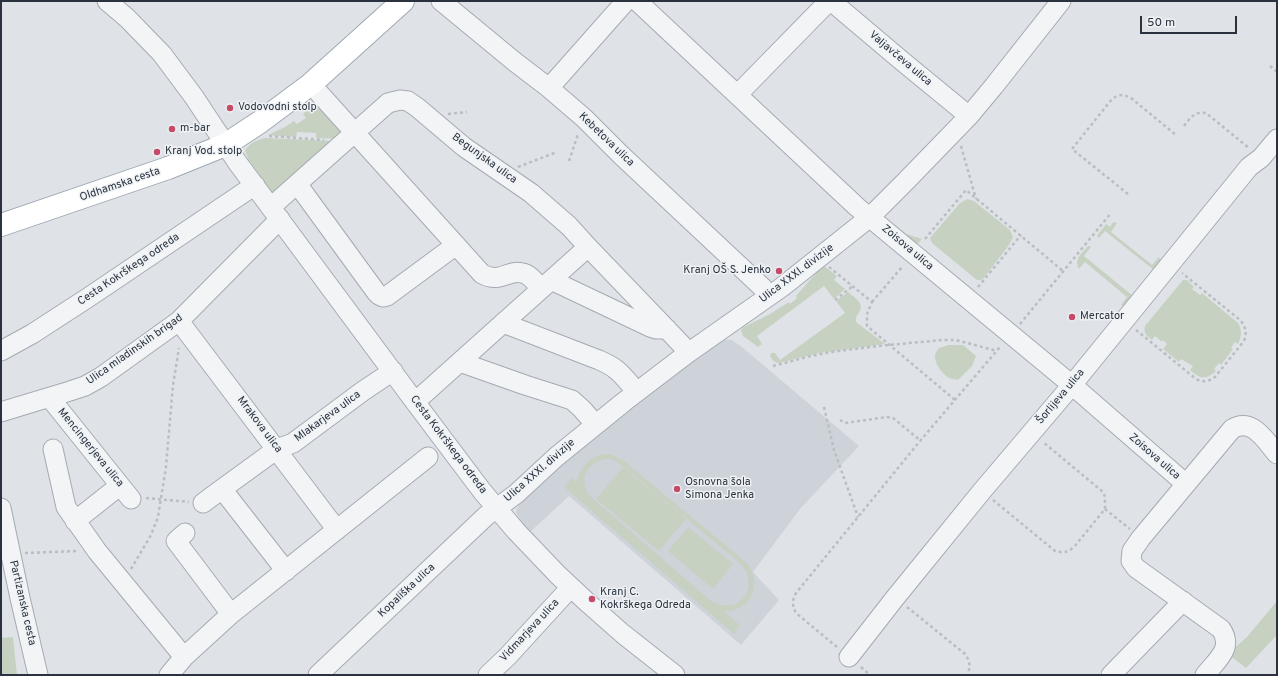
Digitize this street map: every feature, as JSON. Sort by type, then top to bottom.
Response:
[{"type":"main road","name":"Oldhamska cesta","points":[[1,225],[168,168],[225,145],[260,122],[311,84],[402,1]]},
{"type":"street","name":"Kebetova ulica","points":[[441,1],[584,118],[621,155],[763,288]]},
{"type":"street","points":[[549,88],[626,1]]},
{"type":"street","name":"Zoisova ulica","points":[[637,1],[857,207],[1072,385],[1186,484]]},
{"type":"street","name":"Valjavčeva ulica","points":[[738,94],[830,1],[969,116]]},
{"type":"street","name":"Ulica XXXI. divizije","points":[[497,508],[516,494],[595,424],[688,354],[782,287],[870,217],[969,116],[1060,1]]},
{"type":"street","name":"Cesta Kokrškega odreda","points":[[115,3],[162,54],[194,97],[225,145],[482,491],[516,531],[571,587],[623,634],[675,675]]},
{"type":"street","points":[[319,93],[354,138],[482,274],[489,278],[500,277],[515,272],[523,273],[650,328],[667,329]]},
{"type":"street","name":"Begunjska ulica","points":[[276,213],[298,185],[354,138],[388,103],[400,100],[408,101],[428,115],[464,147],[531,193],[569,226],[682,345]]},
{"type":"street","name":"Šorlijeva ulica","points":[[848,657],[982,491],[1072,385],[1250,167],[1261,158],[1277,139]]},
{"type":"street","name":"Cesta Kokrškega odreda","points":[[1,351],[32,334],[255,185]]},
{"type":"street","points":[[298,185],[376,292],[383,297],[387,296],[456,245]]},
{"type":"street","name":"Ulica mladinskih brigad","points":[[1,412],[85,386],[101,377],[181,323],[276,213]]},
{"type":"street","points":[[415,402],[588,247]]},
{"type":"street","name":"Mrakova ulica","points":[[181,323],[337,530]]},
{"type":"street","points":[[502,323],[609,365],[621,373],[630,384]]},
{"type":"street","points":[[460,362],[572,400],[595,424]]},
{"type":"street","name":"Mlakarjeva ulica","points":[[203,504],[277,449],[293,443],[363,391],[393,372]]},
{"type":"street","name":"Mencingerjeva ulica","points":[[50,398],[124,495]]},
{"type":"street","points":[[1204,675],[1224,652],[1226,644],[1225,635],[1221,629],[1136,568],[1131,561],[1132,551],[1141,538],[1232,429],[1239,425],[1246,425],[1252,428],[1277,454]]},
{"type":"street","points":[[53,449],[66,507],[97,551],[184,657]]},
{"type":"street","points":[[169,675],[184,657],[231,614],[428,457]]},
{"type":"street","points":[[222,489],[286,571]]},
{"type":"street","points":[[75,521],[124,495]]},
{"type":"street","name":"Partizanska cesta","points":[[1,508],[38,675]]},
{"type":"street","name":"Kopališka ulica","points":[[318,675],[486,516],[497,508]]},
{"type":"street","points":[[185,532],[176,541],[231,614]]},
{"type":"street","name":"Vidmarjeva ulica","points":[[488,675],[508,656],[571,587]]},
{"type":"street","points":[[1111,675],[1183,601]]},
{"type":"path","points":[[1270,66],[1277,72]]},
{"type":"path","points":[[1128,194],[1072,149],[1112,99],[1120,94],[1126,95],[1176,135]]},
{"type":"path","points":[[1184,126],[1196,113],[1206,113],[1261,158]]},
{"type":"path","points":[[568,161],[584,118]]},
{"type":"path","points":[[263,136],[354,138]]},
{"type":"path","points":[[961,145],[976,199]]},
{"type":"path","points":[[501,173],[557,152]]},
{"type":"path","points":[[925,239],[966,190],[1063,271]]},
{"type":"path","points":[[1016,329],[1111,213]]},
{"type":"path","points":[[968,299],[1021,235]]},
{"type":"path","points":[[824,263],[872,302]]},
{"type":"path","points":[[1124,321],[1196,379],[1200,381],[1210,380],[1215,377],[1244,341],[1246,330],[1240,320],[1171,264]]},
{"type":"path","points":[[902,267],[872,302],[867,314],[867,326],[955,400]]},
{"type":"path","points":[[835,300],[853,286]]},
{"type":"path","points":[[123,583],[151,535],[158,517],[166,467],[173,385],[181,323]]},
{"type":"path","points":[[773,366],[831,352],[890,345],[956,340],[997,351]]},
{"type":"path","points":[[848,657],[796,613],[792,600],[796,593],[1000,346]]},
{"type":"path","points":[[824,407],[834,450],[858,518]]},
{"type":"path","points":[[840,420],[845,423],[887,417],[893,418],[921,441]]},
{"type":"path","points":[[982,491],[1055,550],[1060,552],[1068,552],[1074,547],[1105,509],[1105,497],[1103,492],[1032,432]]},
{"type":"path","points":[[124,495],[203,504]]},
{"type":"path","points":[[1105,509],[1141,538]]},
{"type":"path","points":[[19,553],[97,551]]},
{"type":"path","points":[[895,598],[965,654],[970,666],[967,675]]},
{"type":"shaded area","name":"Osnovna šola Simona Jenka","points":[[723,339],[732,340],[743,348],[859,446],[800,509],[753,572],[779,600],[741,645],[569,496],[530,532],[521,522],[516,513],[521,502],[568,459],[616,420]]},
{"type":"green space","points":[[318,98],[345,127],[342,139],[316,138],[316,133],[297,132],[296,137],[268,135],[294,121],[297,124],[306,118],[303,114]]},
{"type":"green space","points":[[265,138],[333,141],[273,194],[249,160],[245,151],[254,142]]},
{"type":"green space","points":[[967,199],[974,201],[1010,230],[1013,237],[1009,245],[983,279],[980,280],[977,280],[932,243],[930,238],[960,203]]},
{"type":"green space","points":[[1113,222],[1117,223],[1111,232],[1152,265],[1159,257],[1161,261],[1154,270],[1105,231],[1099,238],[1097,236],[1106,224],[1110,227]]},
{"type":"green space","points":[[894,224],[906,234],[922,239],[915,247],[891,227]]},
{"type":"green space","points":[[1088,246],[1091,247],[1084,256],[1133,296],[1126,307],[1121,305],[1127,297],[1085,262],[1079,269],[1077,262],[1078,259]]},
{"type":"green space","points":[[824,266],[837,276],[834,280],[845,289],[834,299],[824,286],[757,336],[762,344],[758,347],[743,336],[741,330],[744,327],[770,314],[789,302],[790,304],[797,298],[796,296]]},
{"type":"green space","points":[[1183,280],[1187,280],[1194,287],[1192,289],[1200,295],[1202,293],[1238,323],[1240,328],[1241,336],[1238,344],[1235,342],[1231,348],[1233,349],[1221,365],[1219,363],[1214,369],[1216,371],[1206,377],[1193,373],[1190,370],[1193,366],[1181,359],[1179,362],[1163,349],[1167,344],[1163,340],[1162,342],[1155,336],[1152,340],[1145,332],[1145,326]]},
{"type":"green space","points":[[848,292],[858,300],[861,306],[861,309],[856,317],[856,322],[885,344],[819,353],[779,363],[773,360],[770,356],[771,353],[775,353],[780,360],[845,313],[836,301]]},
{"type":"green space","points":[[948,345],[963,345],[976,356],[972,366],[958,380],[950,378],[946,375],[939,368],[935,360],[936,352],[939,348]]},
{"type":"green space","points":[[610,454],[624,461],[748,564],[754,580],[752,596],[741,607],[724,612],[740,625],[734,634],[564,487],[572,478],[577,482],[582,468],[589,460],[598,455]],"holes":[[[612,459],[623,466],[741,564],[747,573],[749,582],[748,590],[744,598],[738,603],[730,605],[721,605],[711,601],[590,496],[586,490],[584,479],[586,473],[598,461]]]},
{"type":"green space","points":[[623,467],[686,519],[659,551],[596,499]]},
{"type":"green space","points":[[688,527],[733,564],[713,589],[668,551]]},
{"type":"green space","points":[[1277,601],[1277,635],[1246,668],[1228,654],[1247,637]]},
{"type":"green space","points":[[13,637],[17,675],[1,675],[1,638]]},
{"type":"place","name":"Vodovodni stolp","points":[[230,108]]},
{"type":"place","name":"m-bar","points":[[172,129]]},
{"type":"place","name":"Kranj Vod. stolp","points":[[157,152]]},
{"type":"place","name":"Kranj OŠ S. Jenko","points":[[779,271]]},
{"type":"place","name":"Mercator","points":[[1072,317]]},
{"type":"place","name":"Osnovna šola Simona Jenka","points":[[677,489]]},
{"type":"place","name":"Kranj C. Kokrškega Odreda","points":[[592,599]]}]
